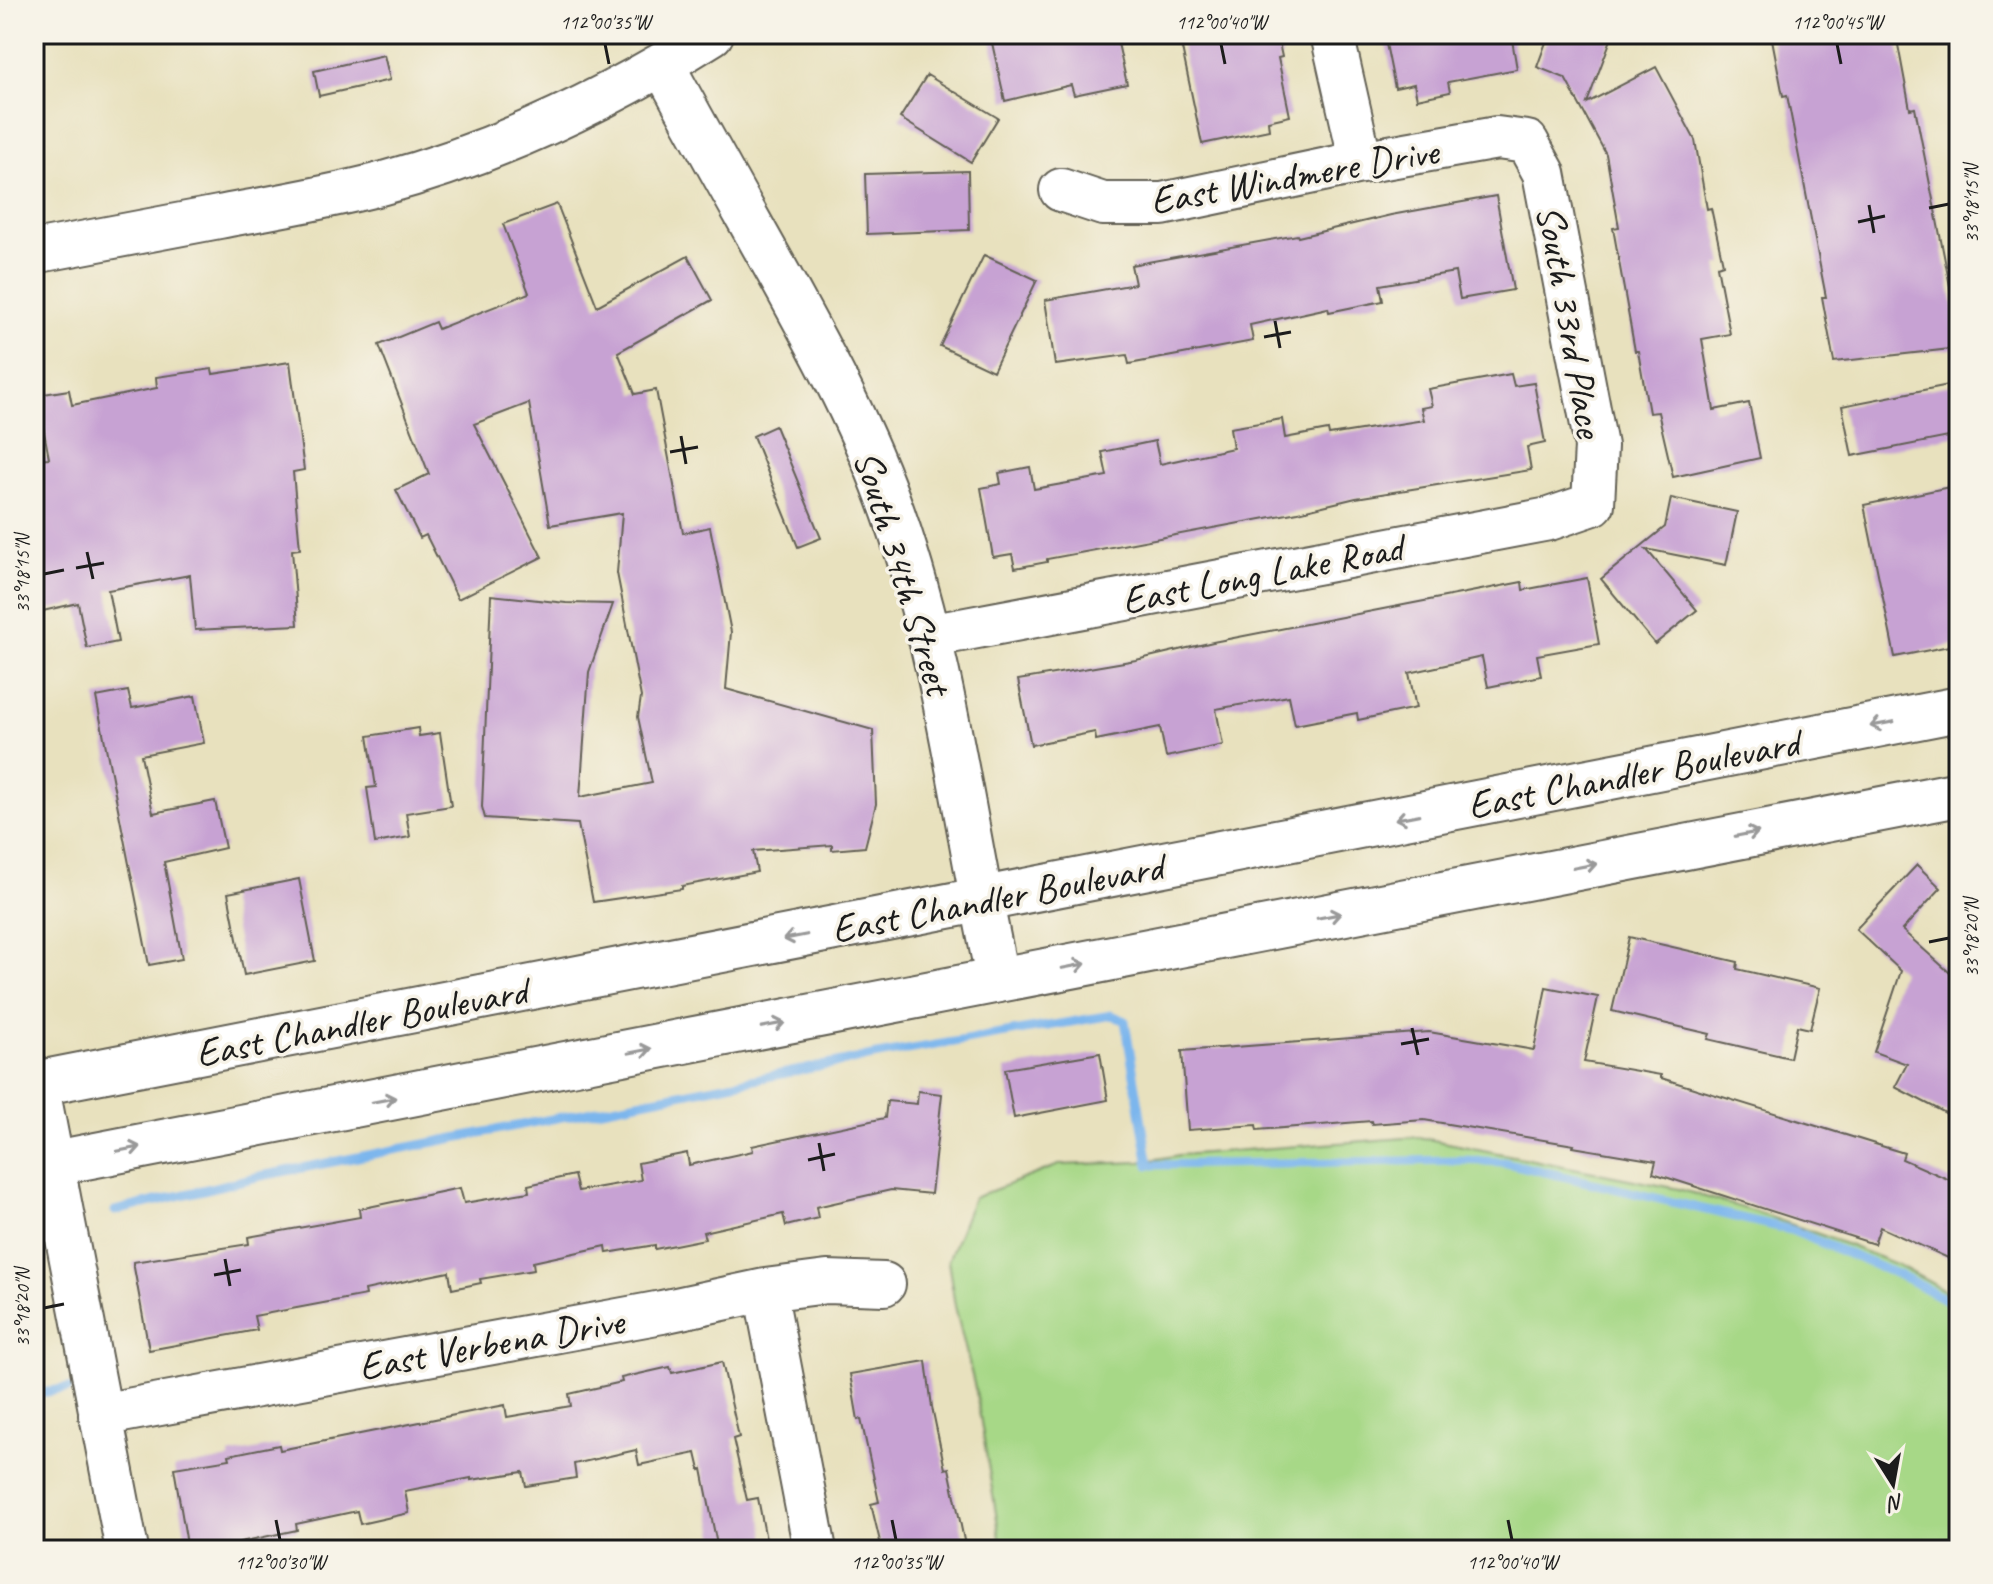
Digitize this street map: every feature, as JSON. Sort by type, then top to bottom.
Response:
[{"type":"main road","name":"East Chandler Boulevard","points":[[36,1084],[1959,709]]},
{"type":"main road","name":"East Chandler Boulevard","points":[[43,1165],[1959,794]]},
{"type":"street","points":[[34,252],[327,197],[383,183],[523,134],[599,99],[663,65],[712,34]]},
{"type":"street","points":[[1332,34],[1361,162]]},
{"type":"street","name":"South 34th Street","points":[[663,65],[831,369],[860,427],[894,515],[947,712],[998,981]]},
{"type":"street","name":"East Windmere Drive","points":[[1061,190],[1103,204],[1162,204],[1361,162],[1497,138],[1527,142]]},
{"type":"street","name":"South 33rd Place","points":[[1527,142],[1544,173],[1596,446],[1593,504]]},
{"type":"street","name":"East Long Lake Road","points":[[929,636],[1549,519],[1593,504]]},
{"type":"street","points":[[36,1084],[43,1165],[127,1550]]},
{"type":"street","name":"East Verbena Drive","points":[[100,1415],[662,1312],[765,1290],[827,1282],[884,1284]]},
{"type":"street","points":[[765,1290],[815,1550]]},
{"type":"green space","points":[[1418,1137],[1679,1189],[1827,1237],[1896,1264],[1959,1298],[1959,1550],[1002,1550],[976,1392],[955,1306],[948,1261],[973,1198],[1059,1165],[1141,1162],[1179,1155]]},
{"type":"building","points":[[990,34],[1116,34],[1127,84],[1074,95],[1071,85],[1005,101]]},
{"type":"building","points":[[1179,34],[1277,34],[1282,57],[1278,58],[1290,116],[1268,121],[1269,130],[1202,144]]},
{"type":"building","points":[[1384,34],[1511,34],[1517,69],[1448,82],[1450,92],[1417,99],[1414,84],[1395,88]]},
{"type":"building","points":[[1549,34],[1613,34],[1587,103],[1656,67],[1695,140],[1707,209],[1711,208],[1723,264],[1717,266],[1730,334],[1702,339],[1714,410],[1749,403],[1760,458],[1673,477],[1658,412],[1649,413],[1638,351],[1635,351],[1613,228],[1619,227],[1606,154],[1565,78],[1537,67]]},
{"type":"building","points":[[1771,34],[1896,34],[1910,109],[1915,108],[1959,332],[1959,348],[1834,362],[1822,297],[1826,297],[1787,95],[1783,96]]},
{"type":"building","points":[[384,55],[390,80],[319,96],[314,71]]},
{"type":"building","points":[[927,75],[998,118],[971,162],[900,118]]},
{"type":"building","points":[[968,171],[969,230],[867,234],[865,174]]},
{"type":"building","points":[[1496,196],[1513,290],[1460,299],[1455,272],[1380,285],[1383,301],[1329,312],[1328,308],[1250,325],[1253,341],[1129,364],[1127,355],[1055,365],[1045,300],[1135,284],[1131,265],[1298,237],[1391,215]]},
{"type":"building","points":[[557,204],[597,306],[688,256],[712,300],[618,352],[635,394],[656,390],[683,533],[710,527],[731,632],[726,689],[873,730],[876,804],[865,847],[832,850],[832,845],[753,851],[757,872],[682,886],[682,889],[593,902],[578,824],[485,818],[482,807],[491,595],[566,603],[613,604],[589,672],[580,797],[652,783],[638,717],[641,697],[617,573],[622,513],[550,525],[529,403],[474,424],[542,557],[458,599],[426,535],[420,538],[396,490],[429,474],[379,345],[435,322],[438,329],[529,293],[503,224]]},
{"type":"building","points":[[984,255],[1037,280],[993,371],[940,346]]},
{"type":"building","points":[[290,362],[304,470],[293,472],[300,549],[292,550],[298,625],[195,630],[190,575],[108,590],[118,642],[87,648],[78,603],[34,613],[34,459],[49,458],[37,395],[69,390],[72,405],[157,388],[156,377],[212,369],[213,374]]},
{"type":"building","points":[[1511,374],[1514,386],[1534,383],[1545,443],[1527,447],[1531,470],[1356,498],[1015,568],[1012,554],[993,557],[981,488],[1001,484],[999,473],[1030,467],[1034,489],[1107,476],[1102,452],[1155,441],[1160,464],[1233,448],[1230,428],[1282,419],[1285,438],[1328,430],[1329,435],[1424,420],[1421,408],[1432,406],[1428,389]]},
{"type":"building","points":[[1959,383],[1959,435],[1852,456],[1842,406]]},
{"type":"building","points":[[775,426],[821,538],[798,547],[753,436]]},
{"type":"building","points":[[1959,485],[1959,644],[1895,657],[1864,505]]},
{"type":"building","points":[[1671,498],[1737,512],[1726,565],[1646,549],[1697,610],[1655,644],[1601,579],[1665,527]]},
{"type":"building","points":[[1587,578],[1599,644],[1537,655],[1541,676],[1488,687],[1482,657],[1409,673],[1416,708],[1358,720],[1357,713],[1295,725],[1289,696],[1216,709],[1223,745],[1166,757],[1160,727],[1096,740],[1095,732],[1031,745],[1018,680],[1136,660],[1522,582],[1523,590]]},
{"type":"building","points":[[128,691],[132,708],[195,696],[204,743],[141,755],[153,813],[215,801],[225,848],[164,862],[182,959],[149,965],[96,697]]},
{"type":"building","points":[[418,728],[419,736],[440,733],[451,806],[406,813],[410,837],[375,843],[367,788],[376,787],[368,736]]},
{"type":"building","points":[[1917,865],[1941,888],[1902,930],[1959,981],[1959,1120],[1895,1087],[1907,1064],[1874,1052],[1901,971],[1856,929]]},
{"type":"building","points":[[299,879],[315,961],[244,975],[228,893]]},
{"type":"building","points":[[1629,937],[1738,962],[1737,969],[1820,988],[1810,1029],[1797,1026],[1790,1058],[1708,1039],[1710,1034],[1612,1011]]},
{"type":"building","points":[[1546,987],[1598,997],[1584,1062],[1661,1075],[1661,1078],[1904,1153],[1902,1159],[1959,1184],[1959,1263],[1880,1227],[1874,1244],[1653,1173],[1656,1161],[1574,1145],[1424,1120],[1257,1130],[1256,1125],[1188,1130],[1182,1051],[1429,1032],[1534,1050]]},
{"type":"building","points":[[1100,1053],[1108,1100],[1014,1118],[1005,1069]]},
{"type":"building","points":[[918,1091],[942,1094],[931,1194],[891,1190],[816,1207],[818,1218],[786,1226],[783,1214],[703,1232],[705,1239],[655,1249],[655,1245],[607,1253],[606,1246],[533,1262],[534,1270],[480,1279],[481,1283],[452,1289],[449,1272],[365,1290],[366,1295],[254,1316],[257,1330],[149,1350],[133,1262],[249,1244],[248,1237],[360,1217],[359,1209],[460,1188],[464,1203],[529,1192],[528,1185],[574,1175],[578,1191],[641,1180],[638,1163],[687,1153],[689,1165],[753,1151],[752,1146],[885,1118],[887,1101],[917,1104]]},
{"type":"building","points":[[926,1361],[945,1469],[949,1468],[966,1550],[882,1550],[871,1504],[879,1502],[850,1374]]},
{"type":"building","points":[[722,1362],[739,1437],[733,1439],[747,1500],[758,1498],[768,1550],[718,1550],[696,1453],[639,1465],[636,1450],[574,1464],[576,1478],[526,1486],[523,1472],[471,1478],[405,1491],[409,1513],[360,1524],[357,1511],[296,1524],[297,1530],[240,1542],[241,1546],[220,1550],[188,1550],[174,1468],[230,1459],[229,1455],[279,1445],[280,1450],[505,1405],[507,1417],[571,1406],[569,1394],[622,1382],[621,1378],[670,1367],[672,1373]]},
{"type":"waterway","points":[[115,1211],[261,1176],[883,1054],[1112,1015],[1125,1021],[1149,1165],[1503,1162],[1791,1230],[1908,1279],[1959,1307]]},
{"type":"waterway","points":[[34,1394],[69,1388]]}]
